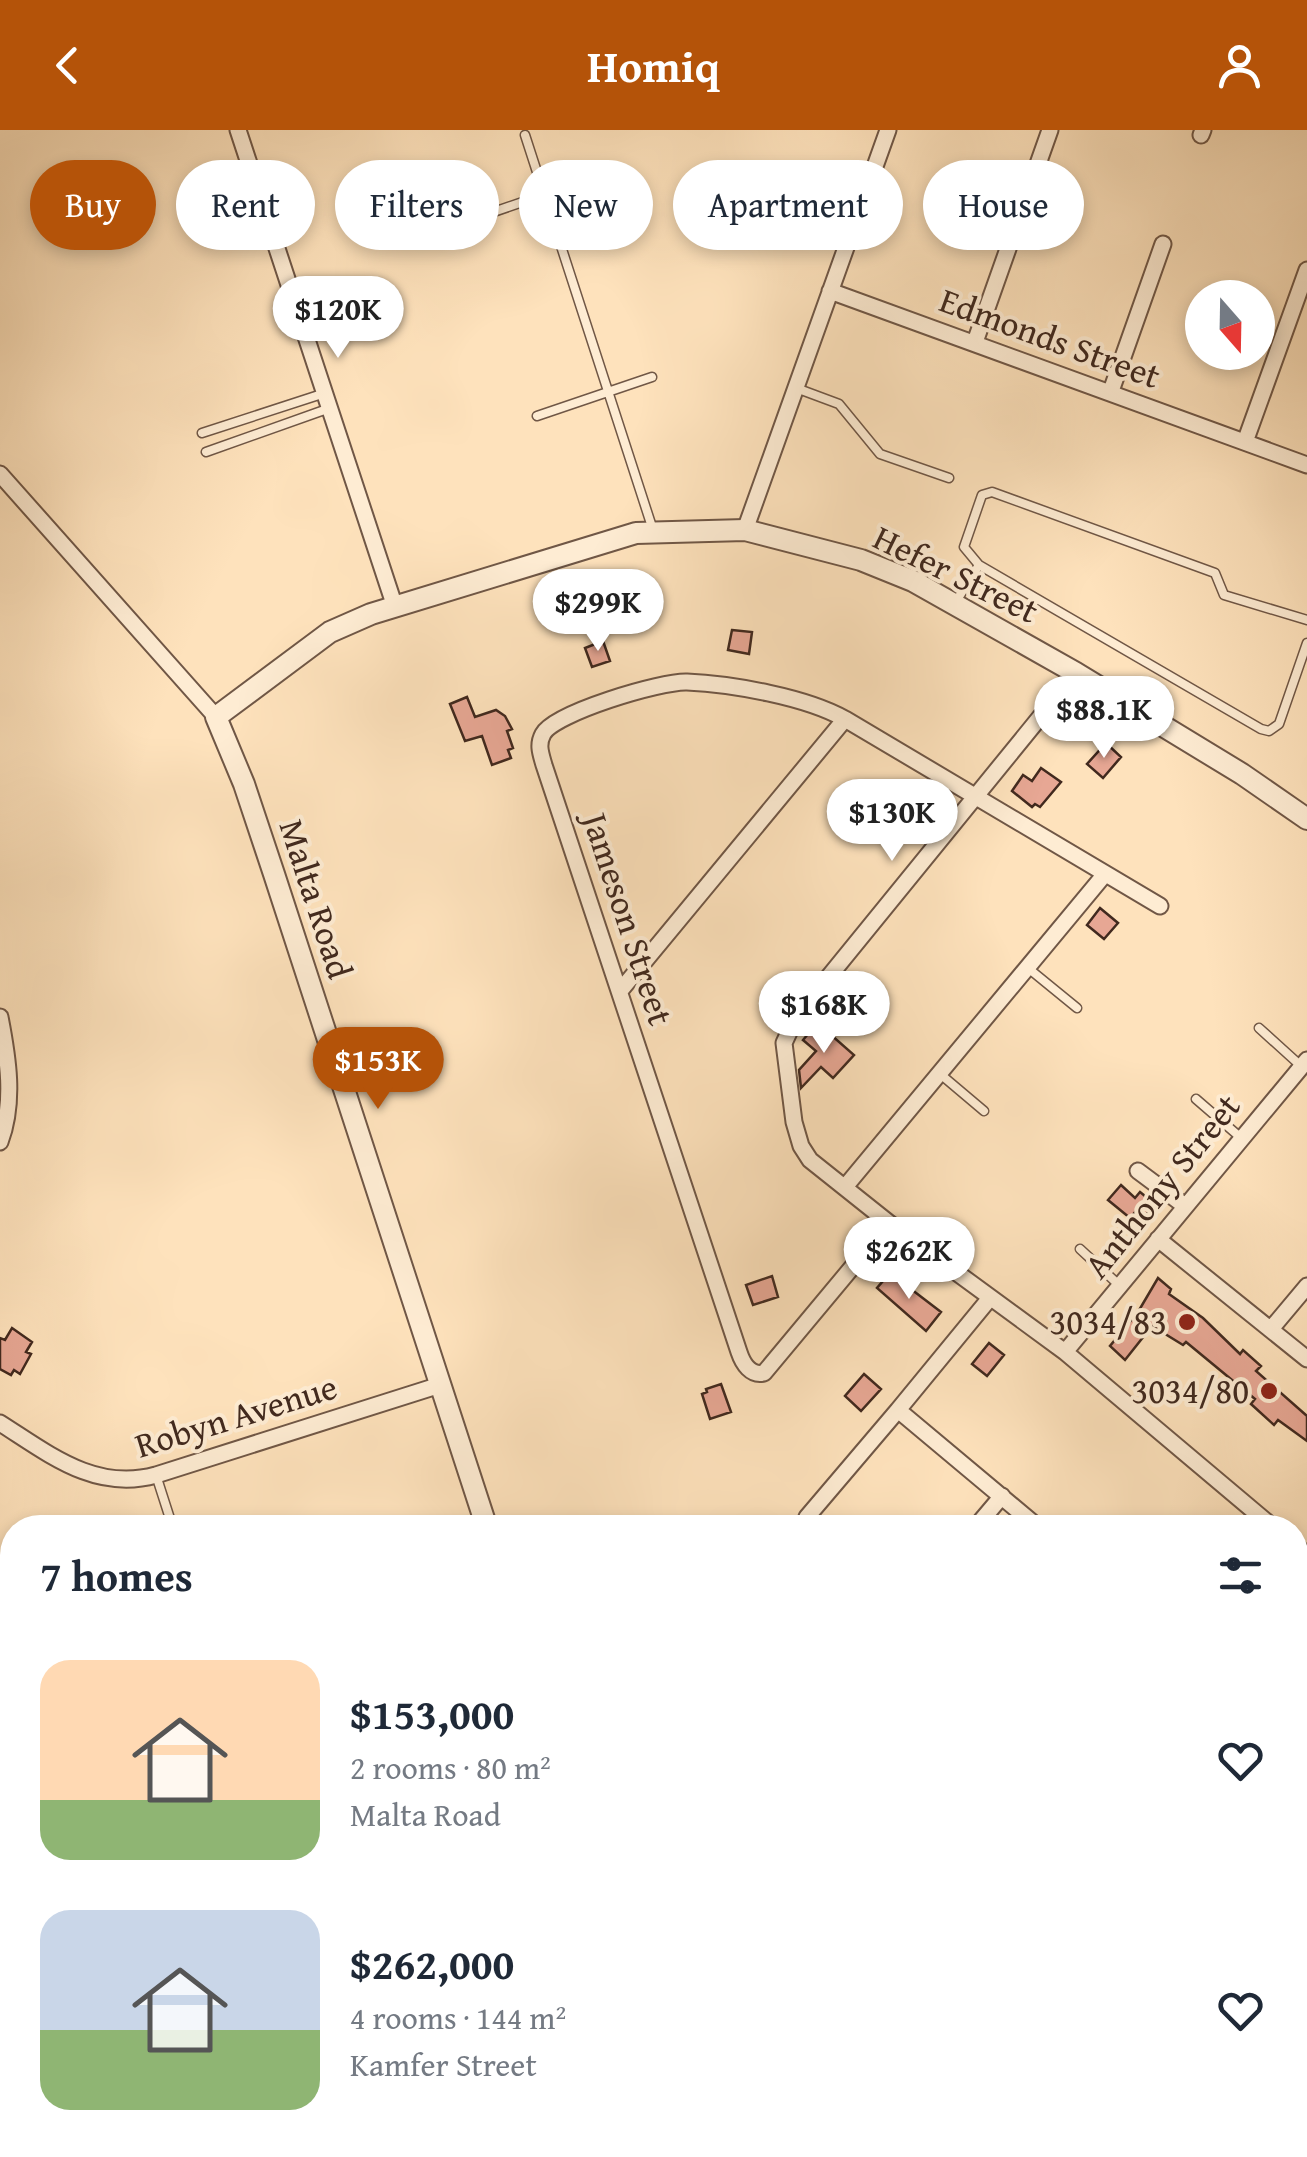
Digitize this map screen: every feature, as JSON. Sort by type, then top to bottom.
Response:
[{"type":"street","points":[[238,130],[396,606]]},
{"type":"street","points":[[745,530],[888,130]]},
{"type":"street","points":[[975,342],[1050,130]]},
{"type":"street","points":[[1111,391],[1163,244]]},
{"type":"street","points":[[1245,442],[1300,310],[1307,270]]},
{"type":"street","name":"Edmonds Street","points":[[830,291],[1307,465]]},
{"type":"street","name":"Malta Road","points":[[0,474],[216,717],[274,874],[483,1515]]},
{"type":"street","name":"Hefer Street","points":[[216,717],[330,632],[350,622],[613,538],[653,530],[745,530],[862,560],[955,603],[1242,774],[1307,819]]},
{"type":"street","points":[[1076,674],[803,1005],[784,1044],[792,1105],[801,1146],[810,1160],[889,1224],[1065,1352],[1259,1515]]},
{"type":"street","name":"Jameson Street","points":[[889,1224],[764,1373],[748,1369],[739,1352],[540,751],[546,729],[574,713],[662,685],[684,682],[812,704],[1160,906]]},
{"type":"street","points":[[620,991],[845,720]]},
{"type":"street","points":[[845,1187],[1105,874]]},
{"type":"street","points":[[0,1017],[8,1080],[5,1128],[0,1142]]},
{"type":"street","name":"Anthony Street","points":[[1065,1352],[1304,1063]]},
{"type":"street","points":[[1138,1171],[1185,1206]]},
{"type":"street","points":[[1158,1239],[1307,1360]]},
{"type":"street","points":[[1271,1329],[1307,1286]]},
{"type":"street","points":[[810,1515],[990,1298]]},
{"type":"street","name":"Robyn Avenue","points":[[0,1423],[83,1473],[122,1480],[156,1475],[440,1385]]},
{"type":"street","points":[[898,1410],[1024,1515]]},
{"type":"street","points":[[986,1515],[1002,1496]]},
{"type":"lane","points":[[525,135],[533,160]]},
{"type":"lane","points":[[562,250],[653,530]]},
{"type":"lane","points":[[538,416],[652,377]]},
{"type":"lane","points":[[796,388],[839,404],[880,454],[950,478]]},
{"type":"lane","points":[[202,433],[327,400]]},
{"type":"lane","points":[[206,452],[327,400]]},
{"type":"lane","points":[[1307,620],[1224,595],[1215,573],[992,492],[982,496],[964,547],[979,565],[1261,729],[1269,730],[1279,724],[1307,643]]},
{"type":"lane","points":[[955,603],[979,565]]},
{"type":"lane","points":[[1028,968],[1077,1008]]},
{"type":"lane","points":[[1258,1028],[1304,1063]]},
{"type":"lane","points":[[939,1073],[984,1111]]},
{"type":"lane","points":[[1196,1099],[1240,1138]]},
{"type":"lane","points":[[1080,1250],[1120,1285]]},
{"type":"lane","points":[[156,1475],[168,1515]]},
{"type":"building","points":[[732,630],[752,632],[749,654],[728,650]]},
{"type":"building","points":[[603,641],[610,661],[592,667],[585,648]]},
{"type":"building","points":[[467,697],[475,717],[496,710],[505,716],[512,729],[507,731],[513,748],[508,750],[511,758],[492,765],[482,736],[465,741],[450,704]]},
{"type":"building","points":[[1106,743],[1121,757],[1103,778],[1087,764]]},
{"type":"building","points":[[1041,768],[1061,782],[1040,807],[1032,807],[1012,791],[1023,775],[1032,781]]},
{"type":"building","points":[[1100,908],[1118,923],[1104,939],[1087,925]]},
{"type":"building","points":[[814,1027],[826,1038],[830,1034],[854,1055],[833,1078],[821,1067],[801,1088],[799,1070],[816,1051],[803,1040]]},
{"type":"building","points":[[1121,1185],[1135,1198],[1140,1192],[1155,1204],[1144,1217],[1136,1211],[1130,1218],[1108,1200]]},
{"type":"building","points":[[890,1273],[941,1312],[926,1331],[877,1288]]},
{"type":"building","points":[[772,1276],[778,1297],[753,1305],[746,1285]]},
{"type":"building","points":[[1158,1278],[1171,1289],[1169,1294],[1203,1318],[1240,1354],[1243,1350],[1261,1366],[1256,1371],[1307,1416],[1307,1441],[1278,1420],[1274,1425],[1251,1404],[1255,1399],[1186,1342],[1183,1345],[1152,1326],[1125,1360],[1110,1346],[1138,1312]]},
{"type":"building","points":[[12,1328],[32,1342],[26,1352],[31,1354],[20,1374],[14,1370],[11,1375],[0,1369],[0,1338],[5,1340]]},
{"type":"building","points":[[989,1343],[1004,1355],[987,1376],[972,1364]]},
{"type":"building","points":[[864,1374],[881,1389],[861,1411],[845,1396]]},
{"type":"building","points":[[721,1384],[731,1412],[710,1419],[702,1394]]},
{"type":"place","name":"3034/83","points":[[1187,1322]]},
{"type":"place","name":"3034/80","points":[[1269,1391]]}]
